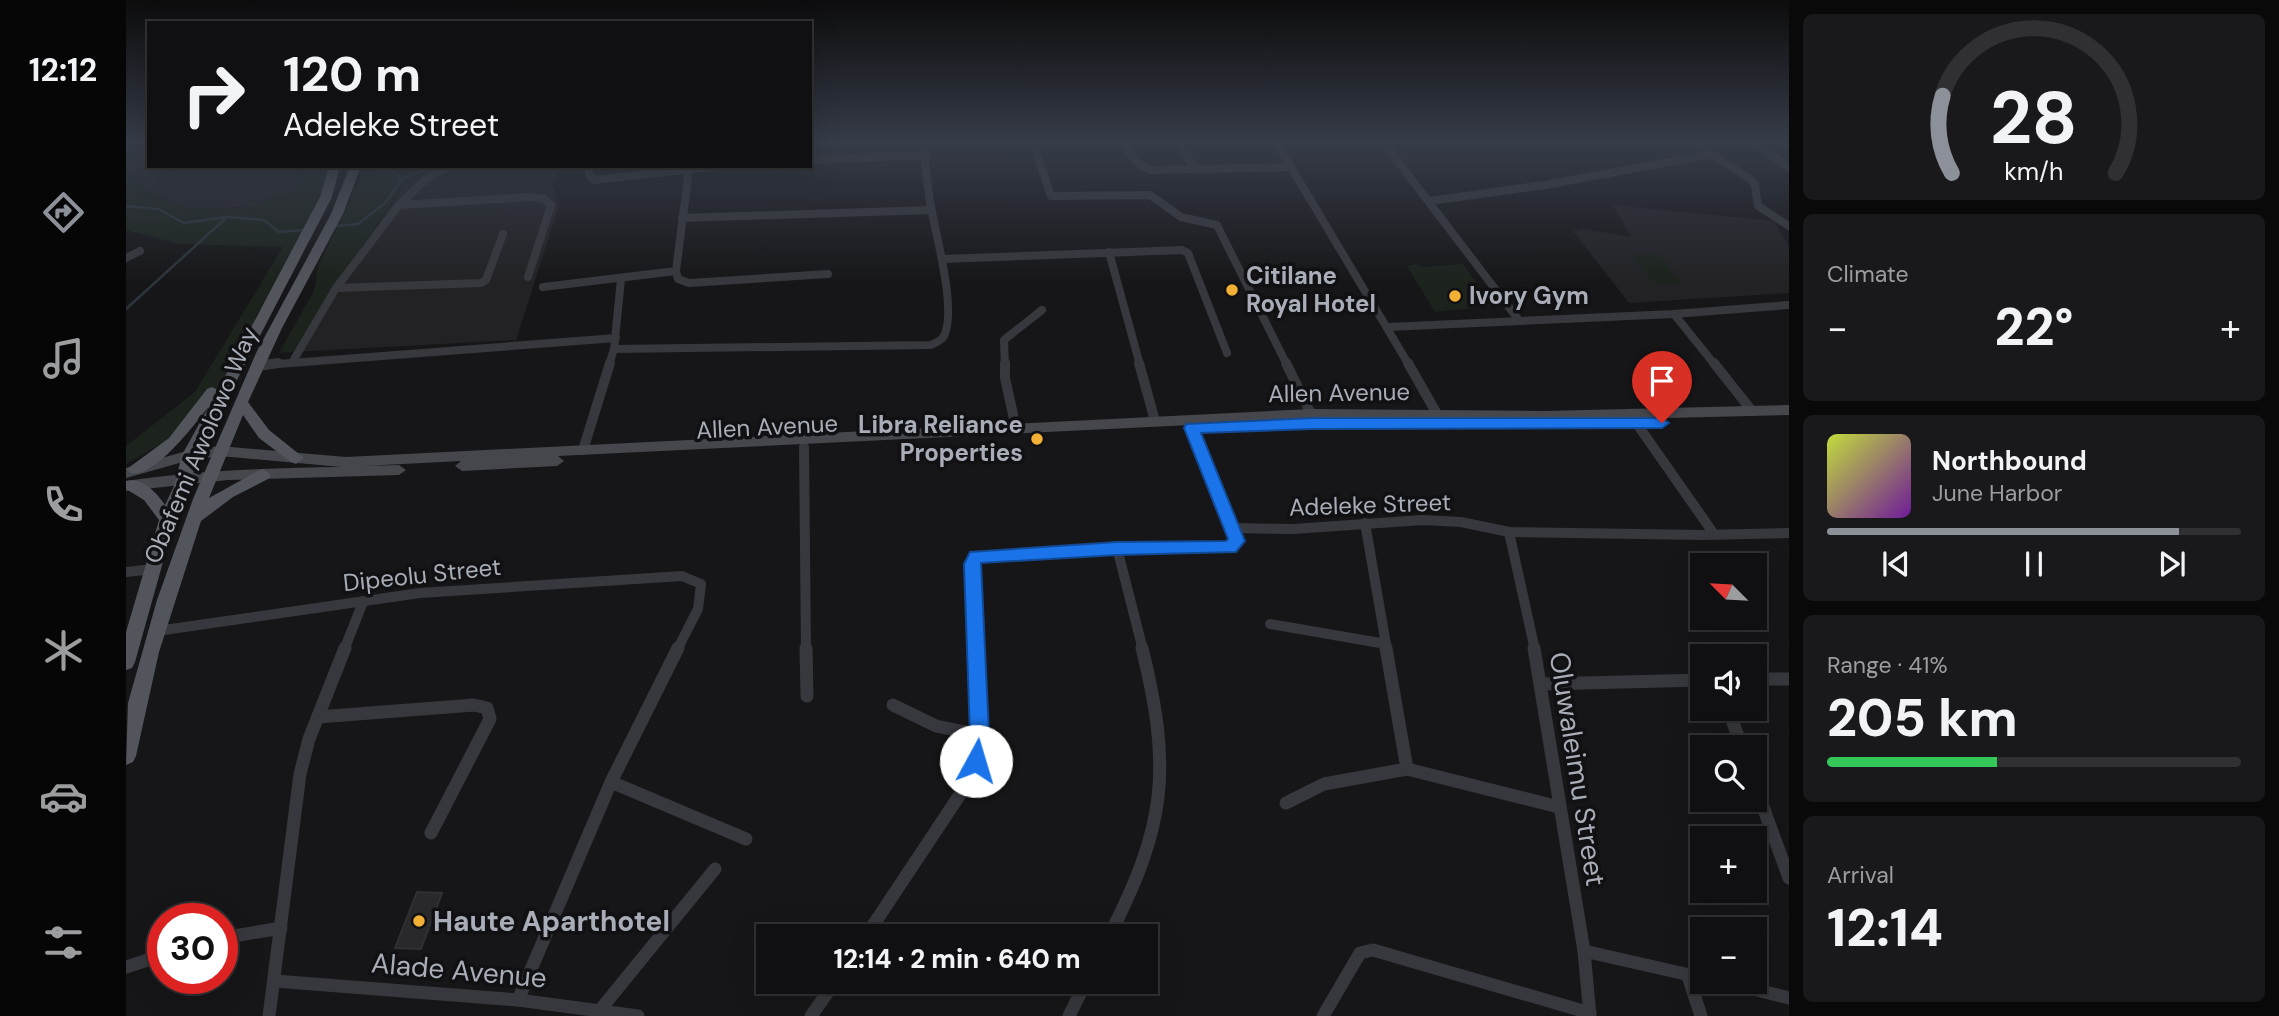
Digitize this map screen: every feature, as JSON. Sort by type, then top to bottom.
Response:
[{"type":"main road","name":"Obafemi Awolowo Way","points":[[126,662],[167,519],[184,478],[190,455],[269,309],[328,189]]},
{"type":"main road","name":"Obafemi Awolowo Way","points":[[126,756],[136,706],[174,569],[209,475],[273,333],[316,257],[349,189]]},
{"type":"main road","points":[[167,519],[150,496],[130,478],[170,446],[189,424],[269,309]]},
{"type":"main road","points":[[242,404],[264,433],[296,458]]},
{"type":"main road","name":"Allen Avenue","points":[[130,478],[190,455],[220,451],[346,462],[1311,414],[1581,415],[1789,410]]},
{"type":"main road","name":"Allen Avenue","points":[[130,478],[263,475],[1313,423],[1637,424],[1789,419]]},
{"type":"main road","points":[[195,517],[228,493],[263,475]]},
{"type":"street","points":[[293,361],[336,288],[399,205],[415,189]]},
{"type":"street","points":[[686,189],[676,271],[678,279],[689,283],[828,274]]},
{"type":"street","points":[[614,349],[931,345],[940,341],[945,335],[946,296],[929,189]]},
{"type":"street","points":[[1049,189],[1051,196],[1150,195],[1181,217],[1217,225],[1311,414]]},
{"type":"street","points":[[1305,189],[1388,327],[1437,415]]},
{"type":"street","points":[[1420,189],[1518,319]]},
{"type":"street","points":[[1429,201],[1513,189]]},
{"type":"street","points":[[1756,189],[1758,206],[1789,226]]},
{"type":"street","points":[[399,205],[544,198],[551,205],[528,277]]},
{"type":"street","points":[[682,218],[931,210]]},
{"type":"street","points":[[336,288],[484,282],[503,234]]},
{"type":"street","points":[[942,259],[1175,248],[1188,253],[1227,353]]},
{"type":"street","points":[[126,258],[140,251]]},
{"type":"street","points":[[1109,252],[1155,421]]},
{"type":"street","points":[[543,287],[676,271]]},
{"type":"street","points":[[583,450],[614,349],[621,279]]},
{"type":"street","points":[[1388,327],[1674,314],[1789,305]]},
{"type":"street","points":[[1016,428],[1006,377],[1004,340],[1042,310]]},
{"type":"street","points":[[1674,314],[1752,411]]},
{"type":"street","points":[[258,366],[293,361],[616,338]]},
{"type":"street","points":[[1637,424],[1714,534]]},
{"type":"street","points":[[874,924],[961,793],[976,761],[980,735],[972,564],[976,556],[1117,548],[1230,548],[1237,541],[1192,428]]},
{"type":"street","points":[[804,447],[807,696]]},
{"type":"street","name":"Adeleke Street","points":[[1231,528],[1293,529],[1423,520],[1461,523],[1509,532],[1789,533]]},
{"type":"street","points":[[1364,523],[1406,769]]},
{"type":"street","name":"Oluwaleimu Street","points":[[1509,532],[1542,684],[1559,807],[1584,951],[1590,1015]]},
{"type":"street","points":[[1116,924],[1131,895],[1152,837],[1161,780],[1158,723],[1117,548]]},
{"type":"street","points":[[126,572],[153,569]]},
{"type":"street","name":"Dipeolu Street","points":[[157,631],[420,593],[682,576],[692,578],[701,584],[698,609],[611,782]]},
{"type":"street","points":[[269,1016],[300,774],[318,717],[363,602]]},
{"type":"street","points":[[1270,624],[1386,644]]},
{"type":"street","points":[[1767,679],[1789,679]]},
{"type":"street","points":[[1542,684],[1690,680]]},
{"type":"street","points":[[318,717],[474,705],[487,708],[490,719],[431,833]]},
{"type":"street","points":[[893,705],[936,726],[980,735]]},
{"type":"street","points":[[1286,803],[1324,785],[1406,769],[1559,807]]},
{"type":"street","points":[[518,1000],[611,782],[746,839]]},
{"type":"street","points":[[1765,812],[1789,878]]},
{"type":"street","points":[[600,1010],[715,869]]},
{"type":"street","points":[[238,935],[281,928]]},
{"type":"street","points":[[1323,1016],[1360,953],[1373,950],[1590,1015]]},
{"type":"street","points":[[1584,951],[1690,976]]},
{"type":"street","points":[[126,967],[147,960]]},
{"type":"street","name":"Alade Avenue","points":[[275,981],[518,1000],[638,1016]]},
{"type":"street","points":[[1767,992],[1789,998]]},
{"type":"street","points":[[811,1016],[827,994]]},
{"type":"street","points":[[1069,1016],[1080,994]]},
{"type":"street","points":[[1698,994],[1701,1016]]},
{"type":"shaded area","points":[[126,189],[145,189],[189,209],[251,207],[293,189],[325,189],[275,288],[257,314],[239,359],[209,399],[164,442],[126,464],[126,446],[195,392],[283,247],[179,244],[126,230]]},
{"type":"shaded area","points":[[145,189],[293,189],[251,207],[189,209]]},
{"type":"shaded area","points":[[355,189],[401,189],[293,352],[279,353],[314,291],[319,264]]},
{"type":"shaded area","points":[[402,189],[554,189],[559,206],[516,340],[293,352]]},
{"type":"shaded area","points":[[1613,205],[1774,221],[1789,247],[1789,293],[1629,303],[1573,231],[1583,229],[1631,237]]},
{"type":"shaded area","points":[[1631,254],[1659,254],[1682,283],[1653,283]]},
{"type":"shaded area","name":"Ivory Gym","points":[[1416,264],[1423,267],[1463,264],[1493,306],[1435,312],[1407,266]]},
{"type":"building","name":"Haute Aparthotel","points":[[417,892],[442,893],[421,949],[395,948]]},
{"type":"waterway","points":[[337,226],[358,224],[386,202],[395,189]]},
{"type":"waterway","points":[[126,206],[158,209],[184,223],[227,217],[264,220],[279,232],[305,230]]},
{"type":"waterway","points":[[126,309],[226,218]]},
{"type":"place","name":"Citilane Royal Hotel","points":[[1232,290]]},
{"type":"place","name":"Ivory Gym","points":[[1455,296]]},
{"type":"place","name":"Libra Reliance Properties","points":[[1037,439]]},
{"type":"place","name":"Haute Aparthotel","points":[[419,921]]},
{"type":"route","points":[[976,761],[980,735],[972,564],[976,556],[1117,548],[1230,548],[1237,541],[1192,428],[1313,423],[1662,423]]}]
